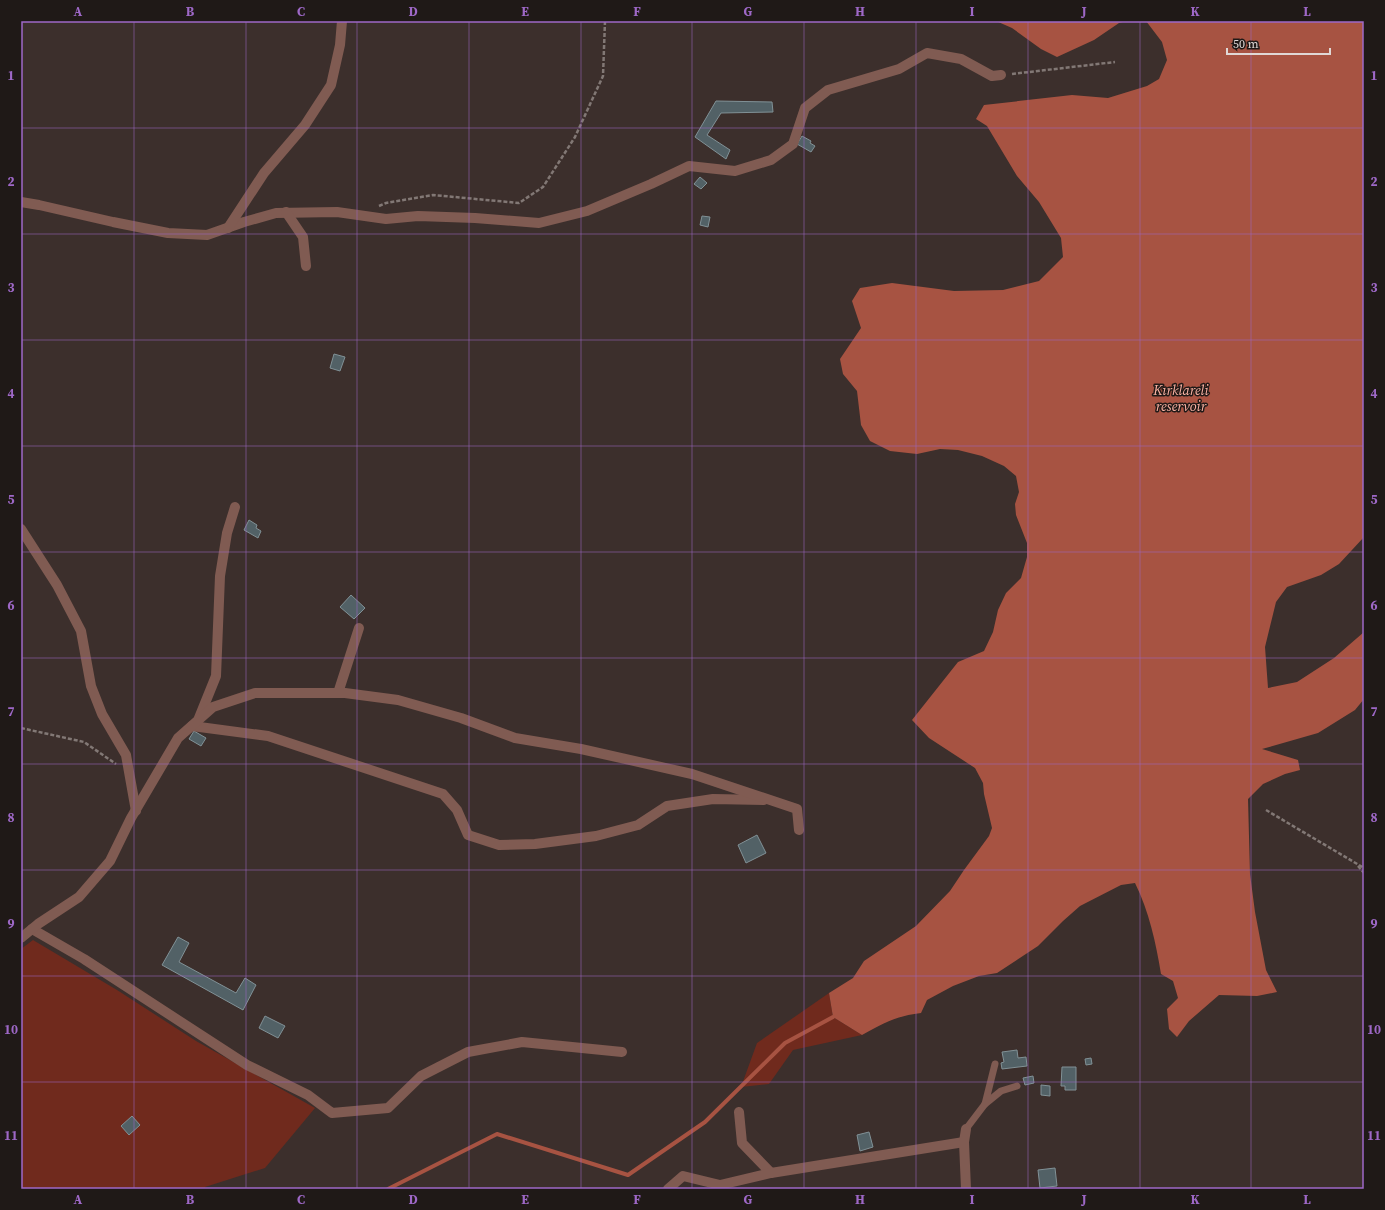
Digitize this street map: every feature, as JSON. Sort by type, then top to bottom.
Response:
[{"type":"street","points":[[228,228],[264,173],[305,125],[331,85],[340,45],[342,21]]},
{"type":"street","points":[[21,202],[168,233],[207,235],[276,213],[286,212],[337,212],[386,219],[418,216],[475,218],[539,223],[587,211],[689,166],[734,170],[771,160],[793,144],[805,108],[828,90],[899,69],[927,53],[961,59],[992,76],[1001,76]]},
{"type":"street","points":[[286,212],[303,237],[306,266]]},
{"type":"street","points":[[195,723],[216,676],[220,576],[227,532],[235,506]]},
{"type":"street","points":[[21,529],[57,585],[81,631],[91,686],[102,714],[126,755],[136,811]]},
{"type":"street","points":[[338,693],[359,628]]},
{"type":"street","points":[[21,938],[79,897],[110,861],[136,811],[178,738],[214,707],[255,693],[338,693],[398,700],[461,718],[515,738],[581,749],[692,774],[798,809],[799,830]]},
{"type":"street","points":[[195,723],[268,736],[443,794],[457,810],[468,835],[499,845],[535,844],[596,836],[638,825],[667,806],[713,799],[775,801]]},
{"type":"street","points":[[32,929],[84,959],[247,1065],[308,1095],[332,1113],[388,1108],[421,1076],[468,1052],[522,1042],[622,1052]]},
{"type":"street","points":[[739,1112],[742,1143],[772,1173]]},
{"type":"street","points":[[966,1129],[964,1142],[966,1189]]},
{"type":"street","points":[[668,1189],[683,1176],[720,1185],[772,1173],[964,1142]]},
{"type":"lane","points":[[985,1104],[995,1064]]},
{"type":"lane","points":[[966,1129],[985,1104],[1001,1091],[1017,1086]]},
{"type":"path","points":[[361,215],[386,203],[433,195],[519,203],[543,187],[576,137],[603,76],[605,21]]},
{"type":"path","points":[[1001,76],[1115,62]]},
{"type":"path","points":[[21,728],[84,742],[129,773]]},
{"type":"path","points":[[1266,810],[1364,868]]},
{"type":"path","points":[[1355,863],[1364,873]]},
{"type":"shaded area","points":[[33,940],[117,990],[196,1041],[315,1108],[265,1168],[205,1187],[205,1189],[21,1189],[21,949]]},
{"type":"shaded area","points":[[829,993],[833,1017],[862,1035],[793,1050],[769,1084],[741,1087],[757,1043]]},
{"type":"water","points":[[996,21],[1126,21],[1119,23],[1094,40],[1057,57],[1041,49],[1012,28]]},
{"type":"water","name":"Kırklareli reservoir","points":[[1146,21],[1364,21],[1364,537],[1339,564],[1321,575],[1287,587],[1276,602],[1265,647],[1268,688],[1297,682],[1334,658],[1364,632],[1364,699],[1355,710],[1318,733],[1262,749],[1298,760],[1300,770],[1285,774],[1263,784],[1248,799],[1250,874],[1255,912],[1266,970],[1277,992],[1257,996],[1219,995],[1189,1021],[1177,1037],[1169,1029],[1167,1009],[1178,998],[1173,981],[1161,974],[1151,927],[1135,883],[1121,885],[1080,906],[1038,946],[997,973],[979,976],[953,986],[927,1000],[921,1013],[904,1016],[890,1021],[862,1035],[833,1017],[829,993],[853,978],[864,961],[916,926],[950,891],[989,836],[992,828],[983,783],[975,768],[929,738],[912,720],[958,662],[984,651],[993,632],[998,610],[1006,593],[1021,578],[1027,557],[1027,543],[1016,515],[1015,504],[1019,492],[1016,476],[1004,466],[982,456],[958,450],[940,449],[917,454],[890,451],[870,441],[861,425],[857,391],[843,374],[840,359],[861,328],[852,301],[860,288],[892,283],[954,291],[1003,290],[1039,281],[1063,257],[1061,238],[1039,202],[1017,176],[987,126],[976,119],[984,105],[1072,95],[1108,98],[1147,86],[1159,79],[1167,60],[1162,42]]},
{"type":"building","points":[[716,101],[772,102],[773,112],[721,113],[707,135],[730,150],[726,159],[695,137]]},
{"type":"building","points":[[802,136],[811,141],[810,143],[815,146],[811,152],[797,144]]},
{"type":"building","points":[[700,177],[707,183],[701,189],[694,184]]},
{"type":"building","points":[[702,216],[710,217],[708,227],[700,225]]},
{"type":"building","points":[[334,354],[345,357],[340,371],[330,368]]},
{"type":"building","points":[[249,520],[257,525],[256,528],[261,531],[258,538],[244,530]]},
{"type":"building","points":[[351,595],[365,608],[354,619],[340,607]]},
{"type":"building","points":[[194,731],[206,738],[201,746],[189,739]]},
{"type":"building","points":[[757,835],[766,853],[746,863],[738,845]]},
{"type":"building","points":[[178,937],[189,943],[179,962],[236,993],[245,978],[256,985],[243,1010],[162,965]]},
{"type":"building","points":[[265,1016],[285,1026],[278,1038],[259,1028]]},
{"type":"building","points":[[1017,1050],[1018,1058],[1026,1057],[1027,1066],[1002,1069],[1001,1063],[1004,1062],[1002,1052]]},
{"type":"building","points":[[1091,1058],[1092,1064],[1086,1065],[1085,1059]]},
{"type":"building","points":[[1062,1067],[1076,1067],[1076,1090],[1065,1090],[1065,1086],[1061,1086]]},
{"type":"building","points":[[1033,1076],[1034,1083],[1025,1085],[1023,1078]]},
{"type":"building","points":[[1041,1085],[1050,1086],[1050,1096],[1041,1095]]},
{"type":"building","points":[[132,1116],[140,1125],[129,1135],[121,1126]]},
{"type":"building","points":[[869,1132],[873,1147],[860,1151],[857,1135]]},
{"type":"building","points":[[1055,1168],[1057,1186],[1040,1188],[1038,1170]]},
{"type":"waterway","points":[[388,1189],[497,1134],[628,1175],[705,1122],[785,1043],[833,1017]]}]
